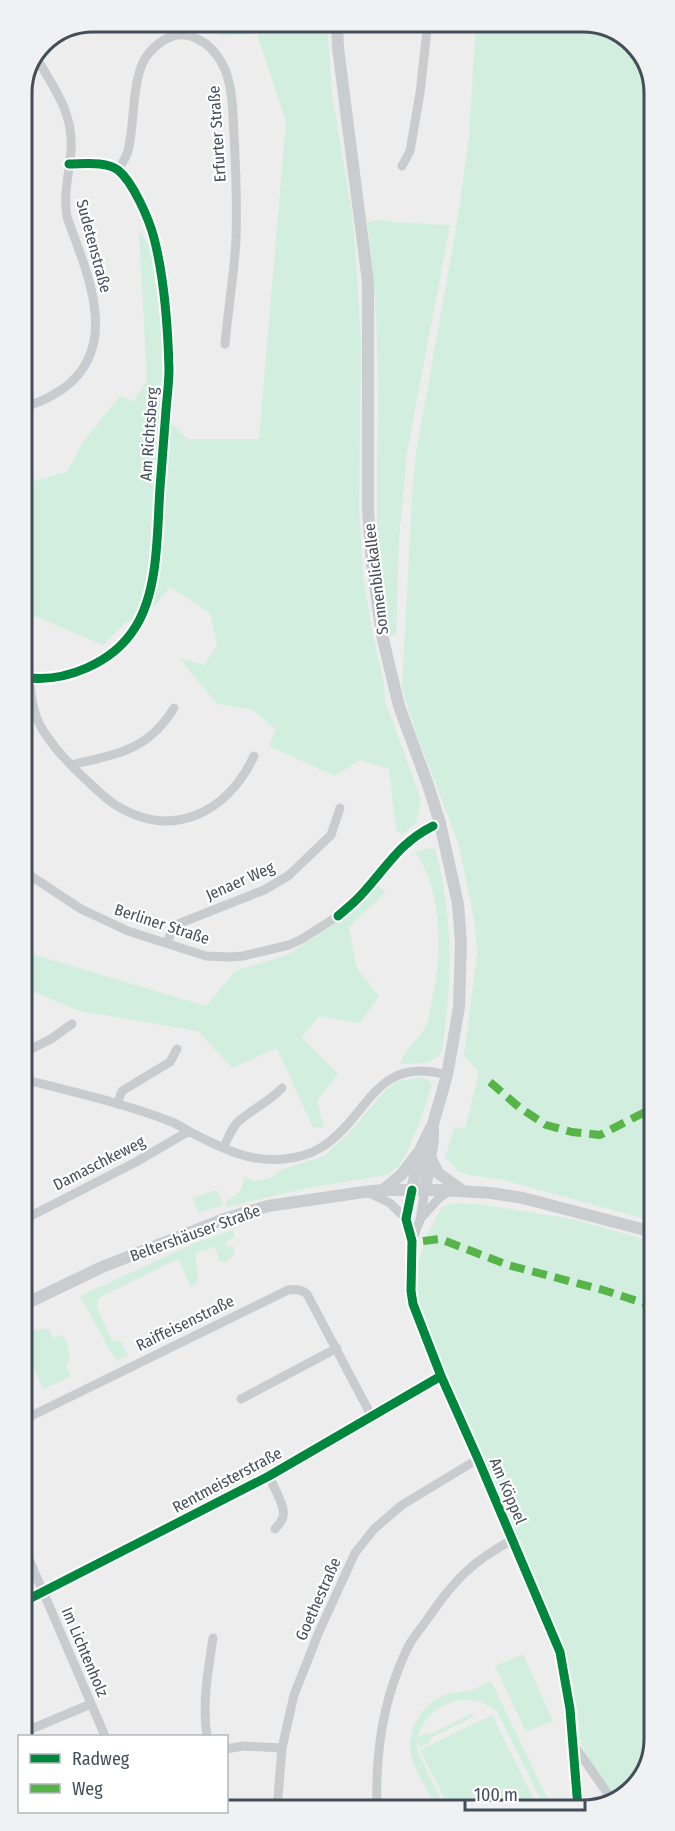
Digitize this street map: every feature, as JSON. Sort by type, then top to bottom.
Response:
[{"type":"main road","name":"Sonnenblickallee","points":[[337,32],[368,282],[368,510],[372,564],[388,666],[399,706],[440,823],[458,904],[461,942],[459,1007],[447,1075],[433,1124],[421,1148],[412,1190]]},
{"type":"main road","name":"Sonnenblickallee","points":[[425,1190],[431,1160],[433,1124]]},
{"type":"main road","points":[[383,1190],[402,1174],[421,1148]]},
{"type":"main road","points":[[431,1160],[438,1173],[464,1191]]},
{"type":"main road","name":"Beltershäuser Straße","points":[[32,1301],[102,1267],[224,1219],[268,1206],[364,1192],[451,1190],[523,1198],[644,1230]]},
{"type":"street","points":[[402,166],[410,151],[420,93],[427,32]]},
{"type":"street","name":"Erfurter Straße","points":[[118,170],[127,154],[138,82],[147,54],[172,36],[189,35],[205,43],[213,50],[226,73],[233,117],[236,241],[225,344]]},
{"type":"street","points":[[40,63],[68,116],[71,134],[69,164],[108,165],[118,170]]},
{"type":"street","name":"Sudetenstraße","points":[[32,403],[47,399],[67,386],[81,370],[92,347],[95,320],[90,282],[65,206],[69,164]]},
{"type":"street","name":"Am Richtsberg","points":[[32,678],[60,677],[83,670],[102,659],[120,646],[136,626],[150,594],[169,370],[165,311],[154,237],[136,195],[118,170]]},
{"type":"street","points":[[32,701],[40,726],[58,752],[112,803],[138,816],[162,821],[188,818],[205,811],[228,796],[239,784],[254,756]]},
{"type":"street","points":[[71,765],[141,744],[153,735],[174,708]]},
{"type":"street","name":"Jenaer Weg","points":[[167,944],[173,928],[178,924],[264,890],[288,876],[331,835],[340,808]]},
{"type":"street","name":"Berliner Straße","points":[[32,877],[81,909],[106,922],[206,956],[230,957],[263,952],[302,939],[338,916],[361,895],[407,842],[422,831],[440,823]]},
{"type":"street","points":[[32,1049],[72,1024]]},
{"type":"street","points":[[117,1104],[122,1091],[170,1062],[177,1049]]},
{"type":"street","points":[[32,1082],[117,1104],[174,1123],[224,1148],[255,1158],[282,1159],[313,1151],[330,1141],[389,1079],[417,1071],[447,1075]]},
{"type":"street","points":[[224,1148],[240,1120],[272,1098],[282,1088]]},
{"type":"street","name":"Damaschkeweg","points":[[32,1215],[136,1162],[189,1131]]},
{"type":"street","name":"Am Köppel","points":[[412,1190],[406,1219],[412,1241],[413,1304],[441,1376],[560,1652],[566,1680],[574,1746],[577,1800]]},
{"type":"street","name":"Am Köppel","points":[[412,1241],[420,1220],[425,1190]]},
{"type":"street","points":[[420,1220],[439,1198],[451,1190]]},
{"type":"street","points":[[364,1192],[383,1198],[406,1219]]},
{"type":"street","name":"Raiffeisenstraße","points":[[32,1416],[288,1290],[298,1290],[308,1294],[372,1417]]},
{"type":"street","points":[[241,1399],[337,1348]]},
{"type":"street","name":"Rentmeisterstraße","points":[[32,1598],[268,1476],[441,1376]]},
{"type":"street","name":"Goethestraße","points":[[278,1799],[282,1748],[294,1695],[340,1583],[363,1542],[374,1529],[402,1505],[478,1459]]},
{"type":"street","points":[[268,1476],[284,1512],[283,1518],[275,1529]]},
{"type":"street","points":[[377,1800],[376,1774],[381,1729],[392,1684],[409,1646],[446,1593],[463,1574],[487,1554],[512,1540]]},
{"type":"street","name":"Im Lichtenholz","points":[[32,1566],[104,1735]]},
{"type":"street","points":[[207,1735],[204,1719],[205,1696],[213,1638]]},
{"type":"street","points":[[32,1729],[91,1704]]},
{"type":"street","points":[[228,1749],[243,1746],[282,1748]]},
{"type":"street","points":[[574,1746],[608,1794]]},
{"type":"green space","points":[[215,32],[328,32],[332,94],[352,214],[356,259],[361,341],[359,507],[363,576],[384,684],[385,704],[421,800],[416,823],[403,834],[396,831],[389,769],[360,760],[335,776],[269,746],[276,729],[251,709],[217,704],[179,658],[204,665],[217,646],[210,613],[170,587],[147,614],[125,623],[103,645],[32,615],[32,481],[67,472],[83,442],[120,396],[134,401],[147,380],[139,231],[150,247],[164,344],[160,410],[187,439],[259,439],[286,122],[257,34],[220,36]]},
{"type":"green space","points":[[475,32],[594,33],[620,44],[639,69],[644,93],[644,1219],[500,1179],[469,1175],[458,1171],[445,1157],[455,1127],[465,1129],[479,1072],[464,1056],[477,953],[475,924],[459,845],[402,689],[416,453],[457,223],[469,137]]},
{"type":"green space","points":[[383,220],[450,225],[407,452],[399,540],[396,635],[390,636],[378,551],[377,338],[373,269],[367,222]]},
{"type":"green space","points":[[429,848],[435,849],[446,900],[448,925],[448,1000],[442,1051],[439,1056],[429,1061],[400,1064],[427,1023],[436,981],[438,924],[431,886],[416,852]]},
{"type":"green space","points":[[376,885],[386,892],[349,927],[357,969],[379,996],[360,1023],[320,1016],[301,1037],[338,1074],[317,1101],[324,1127],[313,1128],[277,1048],[232,1068],[198,1031],[80,1011],[32,991],[32,954],[206,1006],[235,971],[287,955],[344,918]]},
{"type":"green space","points":[[419,1077],[428,1080],[432,1085],[407,1153],[398,1167],[387,1175],[307,1188],[227,1207],[225,1202],[239,1193],[244,1177],[256,1181],[271,1178],[281,1170],[324,1156],[347,1135],[385,1091],[397,1082]]},
{"type":"green space","points":[[217,1190],[223,1205],[198,1213],[193,1198]]},
{"type":"green space","points":[[454,1203],[478,1204],[572,1219],[644,1239],[644,1738],[640,1758],[631,1776],[611,1792],[589,1761],[581,1743],[572,1678],[565,1651],[416,1301],[417,1268],[427,1234],[442,1207]]},
{"type":"green space","points":[[233,1230],[235,1237],[226,1241],[225,1246],[234,1247],[234,1255],[225,1263],[218,1260],[216,1247],[195,1253],[198,1281],[191,1287],[178,1259],[100,1297],[97,1302],[98,1310],[113,1342],[120,1340],[128,1356],[117,1360],[80,1296],[195,1243]]},
{"type":"green space","points":[[49,1329],[54,1339],[57,1335],[63,1336],[68,1346],[68,1363],[65,1364],[71,1376],[44,1389],[32,1366],[33,1330]]},
{"type":"green space","points":[[523,1654],[553,1721],[526,1732],[495,1666]]},
{"type":"green space","points":[[491,1681],[548,1800],[541,1800],[497,1712],[481,1702],[472,1700],[453,1702],[436,1710],[427,1718],[417,1737],[427,1733],[428,1735],[472,1713],[474,1716],[430,1738],[431,1742],[420,1747],[416,1740],[418,1752],[441,1800],[432,1800],[413,1762],[410,1744],[414,1726],[430,1703],[442,1696],[472,1690]]},
{"type":"green space","points":[[492,1715],[534,1800],[445,1800],[420,1750]]},
{"type":"marked path","points":[[490,1082],[520,1108],[546,1125],[572,1132],[600,1135],[644,1113]]},
{"type":"marked path","points":[[423,1241],[440,1239],[508,1265],[644,1303]]},
{"type":"cycle path","points":[[32,678],[71,674],[115,651],[127,639],[144,611],[156,559],[169,369],[165,304],[152,230],[135,192],[118,170],[107,165],[69,164]]},
{"type":"cycle path","points":[[338,916],[359,897],[402,848],[433,826]]},
{"type":"cycle path","points":[[412,1190],[406,1219],[412,1241],[413,1304],[441,1376],[560,1652],[570,1709],[577,1800]]},
{"type":"cycle path","points":[[32,1597],[269,1476],[441,1376]]}]
